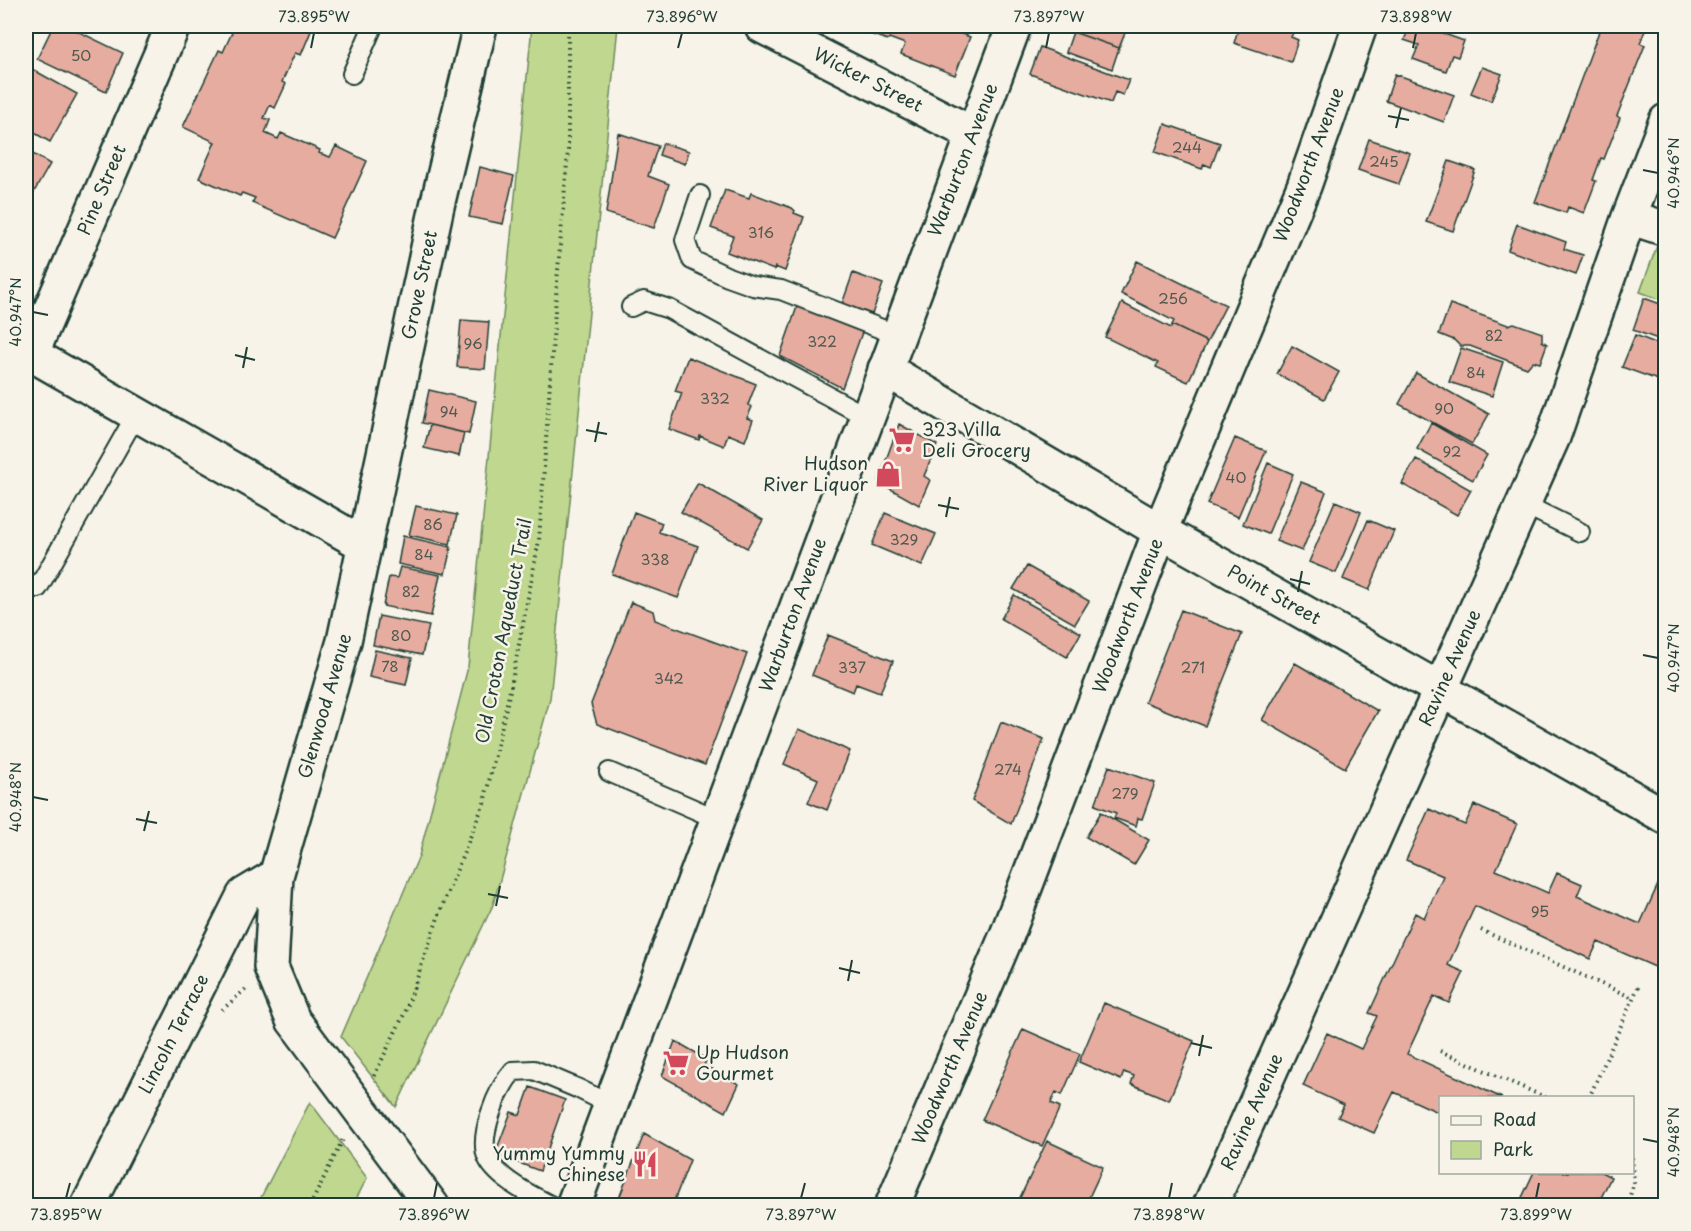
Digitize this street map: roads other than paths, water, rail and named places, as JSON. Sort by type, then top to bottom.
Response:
[{"type":"street","name":"Pine Street","points":[[28,353],[173,26]]},
{"type":"street","name":"Grove Street","points":[[365,545],[437,206],[480,26]]},
{"type":"street","name":"Wicker Street","points":[[762,26],[973,134]]},
{"type":"street","name":"Warburton Avenue","points":[[573,1206],[1014,26]]},
{"type":"street","name":"Woodworth Avenue","points":[[892,1206],[1007,935],[1160,531],[1304,186],[1360,26]]},
{"type":"street","name":"Ravine Avenue","points":[[1210,1206],[1552,437],[1665,121]]},
{"type":"street","points":[[1629,217],[1665,229]]},
{"type":"street","points":[[28,353],[365,545]]},
{"type":"street","name":"Point Street","points":[[885,369],[1160,531],[1665,817]]},
{"type":"street","name":"Glenwood Avenue","points":[[365,545],[344,641],[276,876],[271,967],[293,1020],[432,1206]]},
{"type":"street","name":"Lincoln Terrace","points":[[88,1206],[244,895],[276,876]]},
{"type":"lane","points":[[352,74],[373,26]]},
{"type":"lane","points":[[700,195],[685,240],[692,260],[728,278],[753,286],[781,290],[897,335]]},
{"type":"lane","points":[[631,307],[644,301],[669,309],[867,417]]},
{"type":"lane","points":[[26,581],[38,588],[136,415]]},
{"type":"lane","points":[[1523,504],[1580,532]]},
{"type":"lane","points":[[609,772],[717,819]]},
{"type":"lane","points":[[552,1206],[504,1177],[487,1158],[486,1141],[490,1112],[502,1083],[513,1071],[534,1070],[610,1105]]},
{"type":"place","name":"323 Villa Deli Grocery","points":[[902,440]]},
{"type":"place","name":"Hudson River Liquor","points":[[888,474]]},
{"type":"place","name":"Up Hudson Gourmet","points":[[676,1063]]},
{"type":"place","name":"Yummy Yummy Chinese","points":[[645,1164]]}]
